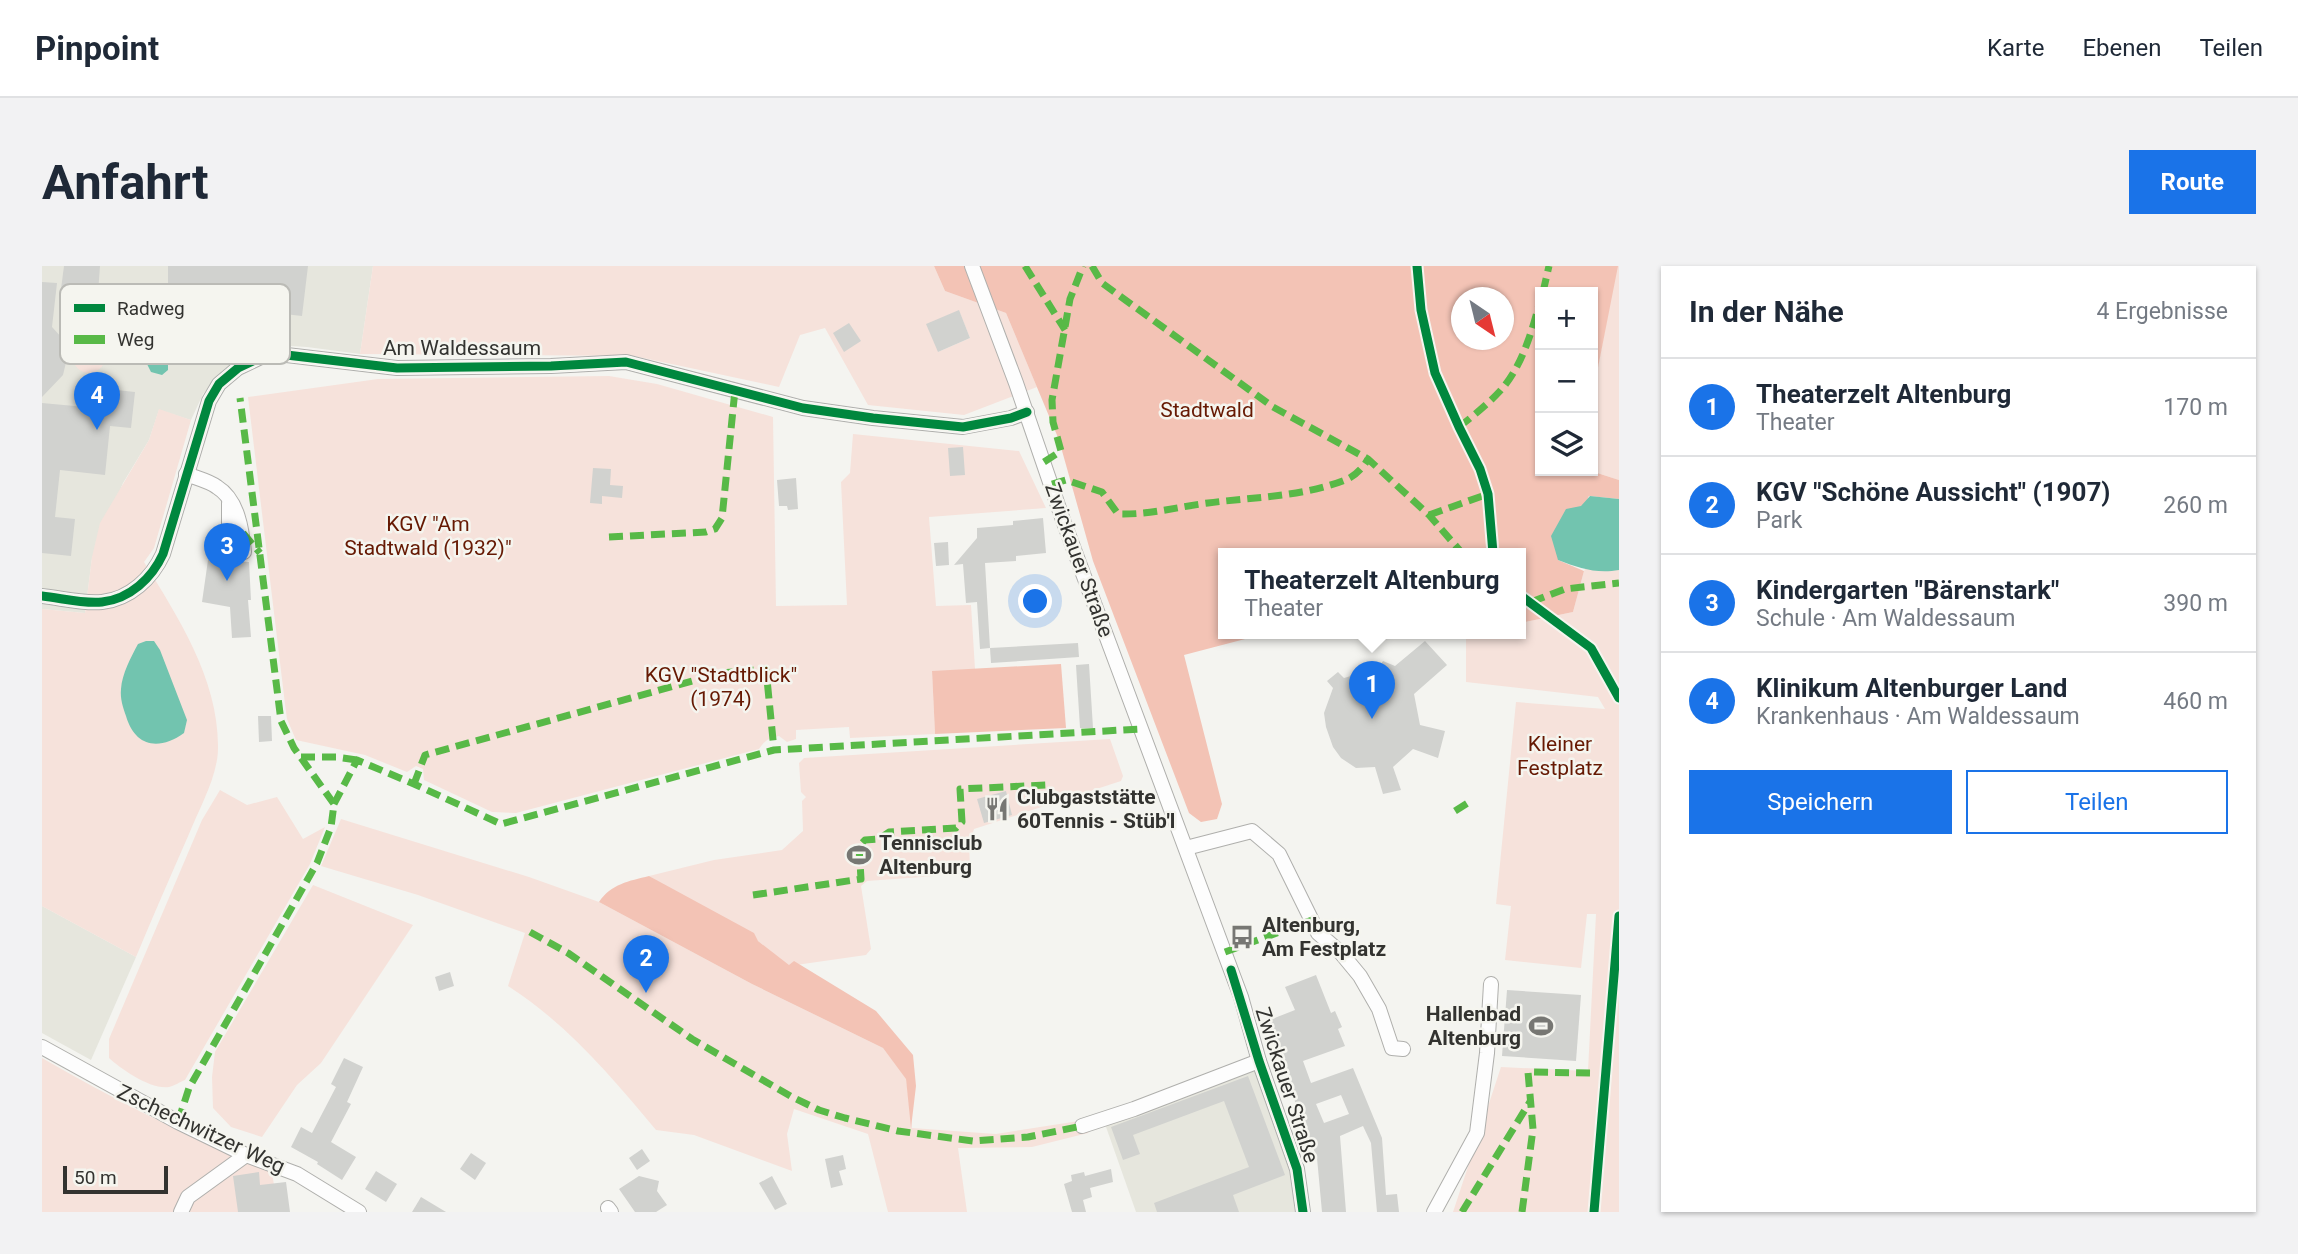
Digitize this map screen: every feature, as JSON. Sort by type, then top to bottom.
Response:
[{"type":"street","name":"Zwickauer Straße","points":[[972,266],[1027,412],[1063,520],[1241,997],[1259,1061],[1297,1169],[1303,1212]]},
{"type":"street","name":"Am Waldessaum","points":[[290,355],[397,368],[626,362],[803,408],[963,427],[1011,418],[1027,412]]},
{"type":"street","name":"Am Waldessaum","points":[[42,596],[102,602],[128,594],[150,576],[163,554],[209,401],[219,384],[244,364]]},
{"type":"street","points":[[186,474],[219,488],[229,499],[238,516],[244,552]]},
{"type":"street","points":[[229,499],[229,550]]},
{"type":"street","points":[[1186,848],[1252,831],[1279,854],[1318,933],[1341,953],[1360,976],[1379,1009],[1392,1048],[1403,1049]]},
{"type":"street","points":[[1434,1212],[1477,1133],[1487,1053],[1491,984]]},
{"type":"street","name":"Zschechwitzer Weg","points":[[42,1047],[178,1122],[246,1155],[297,1174],[359,1212]]},
{"type":"street","points":[[1082,1126],[1259,1061]]},
{"type":"street","points":[[181,1212],[188,1197],[246,1155]]},
{"type":"shaded area","points":[[42,266],[373,266],[360,354],[290,346],[290,284],[60,284],[60,364],[232,364],[222,371],[203,394],[191,420],[159,410],[149,440],[123,483],[92,558],[85,613],[42,609]]},
{"type":"shaded area","points":[[147,364],[168,364],[168,370],[162,375],[151,372]]},
{"type":"shaded area","points":[[1590,496],[1619,499],[1619,570],[1588,570],[1558,560],[1551,536],[1566,509],[1581,506]]},
{"type":"shaded area","points":[[154,641],[160,650],[187,720],[184,733],[175,739],[157,744],[142,740],[135,734],[126,716],[121,696],[123,677],[130,660],[138,644]]},
{"type":"shaded area","points":[[42,906],[136,957],[91,1060],[42,1033]]},
{"type":"shaded area","points":[[1254,1068],[1292,1169],[1295,1212],[1136,1212],[1105,1124]]},
{"type":"green space","points":[[373,266],[934,266],[945,291],[1006,313],[1037,387],[964,415],[868,405],[825,328],[800,335],[779,387],[634,356],[360,354]],"holes":[[[959,311],[970,338],[938,352]]]},
{"type":"green space","name":"Stadtwald","points":[[934,266],[1618,266],[1598,368],[1598,287],[1535,287],[1535,476],[1598,476],[1598,473],[1619,480],[1619,499],[1589,496],[1558,560],[1584,571],[1573,612],[1526,622],[1526,548],[1218,548],[1218,639],[1245,639],[1184,655],[1222,804],[1217,819],[1201,822],[1189,813],[1093,561],[1059,440],[1006,313],[945,291]]},
{"type":"green space","points":[[1619,266],[1619,480],[1598,473],[1598,367]]},
{"type":"green space","points":[[75,364],[103,364],[95,372],[89,373]]},
{"type":"green space","name":"KGV \"Am Stadtwald (1932)\"","points":[[609,376],[657,384],[773,417],[776,606],[847,605],[841,482],[850,473],[853,434],[1019,451],[1046,508],[929,517],[936,606],[971,605],[975,669],[932,672],[935,734],[850,738],[849,727],[796,730],[796,739],[787,742],[779,736],[765,741],[759,749],[516,813],[492,812],[424,780],[423,769],[416,766],[407,772],[365,755],[296,740],[287,719],[248,397],[378,379]]},
{"type":"green space","points":[[159,409],[191,420],[154,548],[144,562],[183,627],[204,674],[217,723],[218,748],[215,770],[207,792],[136,957],[42,906],[42,609],[85,613],[92,557],[100,523],[149,440]]},
{"type":"green space","name":"Kleiner Festplatz","points":[[1619,499],[1619,1212],[1453,1212],[1501,1067],[1588,1071],[1596,914],[1587,914],[1581,968],[1505,960],[1511,906],[1496,904],[1516,702],[1605,709],[1598,697],[1466,682],[1466,639],[1526,639],[1526,622],[1573,612],[1584,571]]},
{"type":"green space","points":[[1061,664],[1066,728],[935,734],[932,671]]},
{"type":"green space","name":"Tennisclub Altenburg","points":[[1110,739],[1123,776],[1121,781],[974,829],[969,844],[970,868],[941,870],[936,876],[867,881],[861,886],[871,949],[866,955],[789,966],[758,941],[649,876],[714,860],[782,850],[803,831],[802,801],[806,797],[801,792],[799,763],[804,758]]},
{"type":"green space","points":[[220,790],[247,805],[277,797],[303,839],[325,827],[310,864],[185,1080],[162,1087],[137,1078],[109,1058],[109,1039],[202,820]]},
{"type":"green space","points":[[341,819],[529,877],[599,902],[752,984],[883,1048],[906,1078],[912,1128],[996,1134],[1098,1118],[1088,1133],[1032,1147],[958,1148],[967,1212],[888,1212],[868,1134],[794,1109],[787,1134],[792,1171],[694,1135],[656,1130],[569,1034],[508,986],[525,933],[418,895],[321,866]]},
{"type":"green space","points":[[649,876],[754,933],[758,941],[789,965],[794,961],[876,1011],[913,1055],[916,1086],[911,1128],[906,1079],[883,1048],[752,984],[599,902],[615,887]]},
{"type":"green space","points":[[313,885],[413,925],[321,1063],[297,1085],[262,1137],[231,1127],[213,1108],[212,1077],[215,1052]]},
{"type":"green space","points":[[42,1058],[155,1119],[272,1172],[278,1212],[42,1212]]},
{"type":"building","points":[[64,266],[100,266],[99,284],[62,284]]},
{"type":"building","points":[[168,266],[308,266],[302,316],[290,315],[290,284],[168,284]]},
{"type":"building","points":[[42,282],[57,283],[52,327],[60,336],[60,364],[66,364],[63,375],[42,397]]},
{"type":"building","points":[[959,310],[970,338],[938,352],[926,324]]},
{"type":"building","points":[[849,323],[861,341],[844,352],[833,333]]},
{"type":"building","points":[[98,388],[135,392],[131,428],[110,426],[105,475],[60,470],[55,517],[75,519],[71,556],[42,553],[42,403],[96,408]]},
{"type":"building","points":[[963,447],[965,475],[950,476],[948,448]]},
{"type":"building","points":[[593,468],[611,469],[610,485],[623,486],[622,498],[602,496],[602,504],[590,503]]},
{"type":"building","points":[[796,478],[798,509],[788,510],[787,506],[779,506],[777,480]]},
{"type":"building","points":[[1043,518],[1046,553],[1016,556],[1016,561],[985,563],[990,648],[980,649],[977,602],[966,603],[963,564],[954,565],[977,538],[977,528],[1013,525],[1013,521]]},
{"type":"building","points":[[948,542],[949,565],[936,566],[934,543]]},
{"type":"building","points":[[208,560],[249,562],[251,637],[232,638],[230,607],[202,602]]},
{"type":"building","points":[[1425,641],[1447,665],[1414,694],[1420,725],[1445,731],[1438,758],[1413,749],[1393,767],[1401,790],[1383,794],[1375,767],[1356,768],[1341,758],[1333,747],[1324,713],[1333,688],[1327,681],[1338,672],[1344,678],[1378,668],[1383,661],[1395,666]]},
{"type":"building","points":[[1078,643],[1079,657],[991,663],[990,648]]},
{"type":"building","points":[[1089,664],[1093,728],[1080,728],[1076,665]]},
{"type":"building","points":[[258,716],[271,716],[272,741],[259,742]]},
{"type":"building","points":[[1006,791],[1012,815],[984,823],[977,799]]},
{"type":"building","points":[[450,972],[454,986],[439,991],[435,977]]},
{"type":"building","points":[[1316,975],[1331,1013],[1335,1011],[1342,1027],[1338,1029],[1345,1046],[1303,1061],[1311,1083],[1353,1068],[1382,1138],[1386,1195],[1397,1194],[1399,1212],[1377,1212],[1371,1143],[1363,1126],[1340,1136],[1346,1212],[1322,1212],[1317,1158],[1267,1021],[1295,1010],[1285,987]],"holes":[[[1341,1095],[1349,1114],[1324,1123],[1316,1104]]]},
{"type":"building","name":"Hallenbad Altenburg","points":[[1507,990],[1581,995],[1576,1061],[1502,1056]]},
{"type":"building","points":[[344,1058],[363,1067],[347,1102],[351,1104],[331,1142],[356,1157],[342,1180],[291,1147],[301,1127],[312,1133],[336,1087],[331,1084]]},
{"type":"building","points":[[1248,1076],[1285,1175],[1233,1195],[1239,1212],[1157,1212],[1154,1203],[1249,1167],[1224,1101],[1133,1135],[1140,1154],[1123,1160],[1111,1127]]},
{"type":"building","points":[[642,1149],[650,1161],[637,1170],[629,1158]]},
{"type":"building","points":[[471,1153],[486,1163],[475,1180],[460,1169]]},
{"type":"building","points":[[843,1155],[846,1169],[839,1171],[843,1185],[831,1188],[825,1159]]},
{"type":"building","points":[[1111,1169],[1113,1182],[1090,1188],[1092,1197],[1083,1200],[1086,1212],[1072,1212],[1064,1184],[1072,1181],[1071,1175],[1084,1172],[1085,1176]]},
{"type":"building","points":[[376,1171],[397,1184],[386,1202],[365,1189]]},
{"type":"building","points":[[259,1172],[260,1185],[286,1182],[290,1212],[238,1212],[233,1176]]},
{"type":"building","points":[[639,1176],[659,1181],[657,1191],[667,1205],[656,1212],[635,1212],[619,1189]]},
{"type":"building","points":[[772,1176],[787,1204],[775,1210],[759,1183]]},
{"type":"building","points":[[421,1197],[446,1212],[412,1212]]},
{"type":"marked path","points":[[1025,266],[1065,330]]},
{"type":"marked path","points":[[1044,462],[1061,451],[1053,422],[1052,400],[1070,299],[1083,266]]},
{"type":"marked path","points":[[1092,266],[1102,283],[1273,407],[1368,459],[1429,515],[1458,548]]},
{"type":"marked path","points":[[1544,287],[1549,266]]},
{"type":"marked path","points":[[1459,427],[1490,401],[1508,381],[1525,348],[1535,317]]},
{"type":"marked path","points":[[609,537],[706,532],[715,529],[722,518],[735,390]]},
{"type":"marked path","points":[[178,1122],[189,1088],[317,863],[331,827],[334,804],[294,748],[281,721],[240,398]]},
{"type":"marked path","points":[[1052,484],[1066,480],[1102,492],[1118,514],[1141,513],[1277,496],[1329,486],[1348,479],[1358,472],[1368,459]]},
{"type":"marked path","points":[[1429,515],[1488,494]]},
{"type":"marked path","points":[[243,533],[260,553]]},
{"type":"marked path","points":[[1531,602],[1565,589],[1619,583]]},
{"type":"marked path","points":[[414,784],[425,755],[721,673],[766,669],[774,750]]},
{"type":"marked path","points":[[334,804],[357,760],[501,824],[774,750],[1140,729]]},
{"type":"marked path","points":[[301,757],[357,760]]},
{"type":"marked path","points":[[753,895],[861,879],[859,846],[865,840],[879,839],[889,832],[956,828],[962,822],[960,789],[1046,785]]},
{"type":"marked path","points":[[1455,811],[1471,801]]},
{"type":"marked path","points":[[1225,952],[1312,920]]},
{"type":"marked path","points":[[530,932],[568,953],[692,1039],[819,1110],[898,1131],[973,1141],[1028,1137],[1082,1126]]},
{"type":"marked path","points":[[1522,1212],[1533,1129],[1528,1072],[1590,1073]]},
{"type":"marked path","points":[[1462,1212],[1531,1100]]},
{"type":"cycle path","points":[[1417,266],[1421,310],[1435,373],[1480,469],[1488,494],[1493,548]]},
{"type":"cycle path","points":[[290,355],[397,368],[626,362],[803,408],[963,427],[1011,418],[1027,412]]},
{"type":"cycle path","points":[[42,596],[80,602],[102,602],[122,597],[146,579],[163,554],[209,401],[219,384],[246,364]]},
{"type":"cycle path","points":[[1526,600],[1591,648],[1619,698]]},
{"type":"cycle path","points":[[1594,1212],[1619,916]]},
{"type":"cycle path","points":[[1231,970],[1297,1169],[1303,1212]]},
{"type":"place","name":"Klinikum Altenburger Land","points":[[97,430]]},
{"type":"place","name":"Kindergarten \"Bärenstark\"","points":[[227,581]]},
{"type":"place","name":"Theaterzelt Altenburg","points":[[1372,719]]},
{"type":"place","name":"Clubgaststätte 60Tennis - Stüb'l","points":[[997,809]]},
{"type":"place","name":"Tennisclub Altenburg","points":[[859,855]]},
{"type":"place","name":"Altenburg, Am Festplatz","points":[[1242,937]]},
{"type":"place","name":"KGV \"Schöne Aussicht\" (1907)","points":[[646,993]]},
{"type":"place","name":"Hallenbad Altenburg","points":[[1541,1026]]},
{"type":"park label","name":"KGV \"Stadtblick\" (1974)","points":[[721,687]]}]
